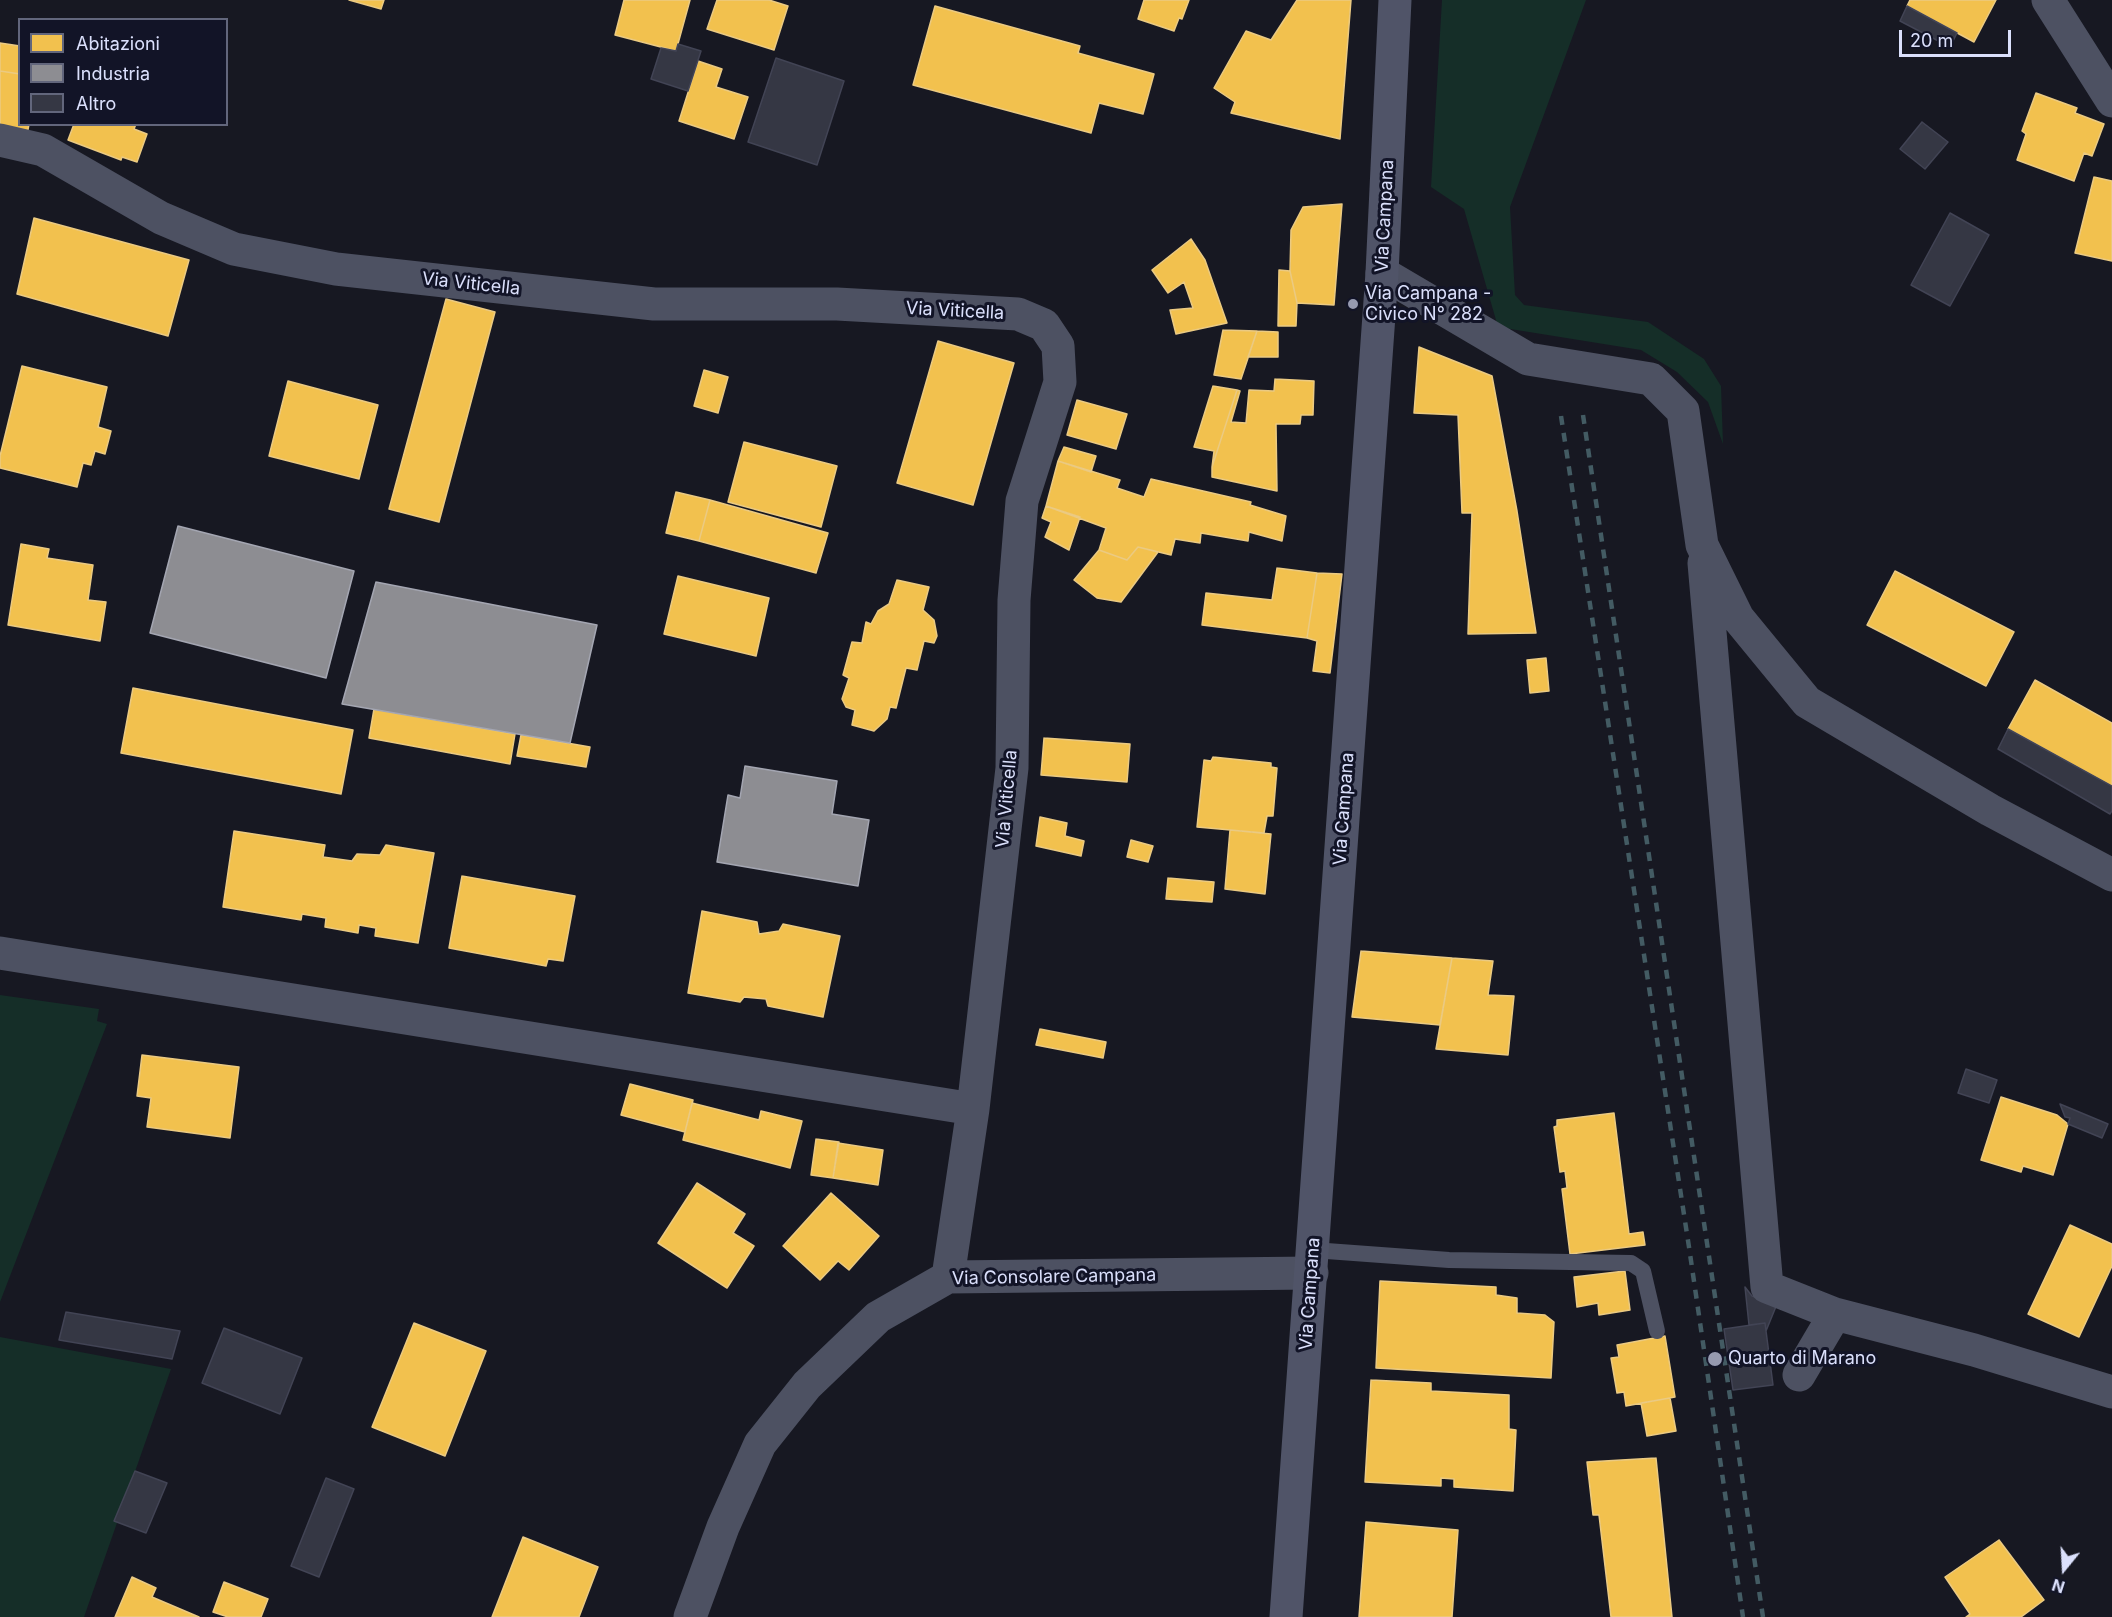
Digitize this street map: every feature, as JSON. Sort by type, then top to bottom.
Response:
[{"type":"main road","name":"Via Campana","points":[[1286,1617],[1382,273],[1395,0]]},
{"type":"street","points":[[2048,0],[2112,101]]},
{"type":"street","name":"Via Viticella","points":[[0,140],[43,150],[160,218],[234,249],[336,269],[654,304],[837,304],[1018,314],[1044,325],[1058,346],[1060,382],[1022,501],[1014,600],[1012,768],[973,1109],[948,1277]]},
{"type":"street","points":[[1382,273],[1528,359],[1650,379],[1683,411],[1702,544],[1767,1287],[1835,1314],[1974,1350],[2112,1392]]},
{"type":"street","points":[[1702,544],[1738,618],[1807,702],[1990,810],[2112,875]]},
{"type":"street","points":[[0,953],[973,1109]]},
{"type":"street","name":"Via Consolare Campana","points":[[690,1617],[723,1527],[760,1444],[807,1385],[878,1317],[948,1277],[1313,1262]]},
{"type":"street","points":[[1800,1376],[1835,1314]]},
{"type":"lane","points":[[1313,1262],[1449,1260],[1631,1263],[1643,1271],[1657,1331]]},
{"type":"green space","points":[[1442,0],[1586,0],[1510,207],[1515,295],[1524,305],[1648,322],[1704,359],[1721,386],[1723,444],[1708,402],[1677,372],[1641,350],[1498,327],[1464,209],[1431,187]]},
{"type":"green space","points":[[0,995],[99,1009],[97,1021],[107,1024],[0,1302]]},
{"type":"green space","points":[[0,1337],[171,1369],[84,1617],[0,1617]]},
{"type":"building: Abitazioni","points":[[349,0],[384,0],[381,9]]},
{"type":"building: Abitazioni","points":[[624,0],[690,0],[676,51],[615,35]]},
{"type":"building: Abitazioni","points":[[717,0],[769,0],[788,6],[774,50],[707,29]]},
{"type":"building: Abitazioni","points":[[1144,0],[1189,0],[1182,19],[1179,18],[1174,31],[1138,19]]},
{"type":"building: Abitazioni","points":[[1297,0],[1351,0],[1340,139],[1231,113],[1235,102],[1214,88],[1246,31],[1271,40]]},
{"type":"building: Abitazioni","points":[[1910,0],[1996,0],[1974,42],[1907,6]]},
{"type":"building: Abitazioni","points":[[935,6],[1080,46],[1078,53],[1154,74],[1143,114],[1099,103],[1091,133],[913,85]]},
{"type":"building: Abitazioni","points":[[0,43],[18,46],[18,74],[0,71]]},
{"type":"building: Abitazioni","points":[[698,61],[722,69],[716,87],[748,97],[734,139],[679,121]]},
{"type":"building: Abitazioni","points":[[0,71],[18,74],[18,126],[29,126],[27,135],[0,132]]},
{"type":"building: Abitazioni","points":[[2036,93],[2077,108],[2075,113],[2104,124],[2092,156],[2084,153],[2074,181],[2017,160],[2026,134],[2022,131]]},
{"type":"building: Abitazioni","points":[[73,126],[135,126],[134,129],[147,134],[137,162],[122,157],[121,160],[68,140]]},
{"type":"building: Abitazioni","points":[[2094,177],[2112,181],[2112,261],[2075,253]]},
{"type":"building: Abitazioni","points":[[1342,204],[1334,305],[1297,303],[1290,271],[1291,230],[1303,207]]},
{"type":"building: Abitazioni","points":[[34,218],[189,260],[168,336],[17,294]]},
{"type":"building: Abitazioni","points":[[1191,239],[1205,260],[1227,323],[1176,334],[1170,310],[1193,308],[1184,282],[1168,293],[1152,270]]},
{"type":"building: Abitazioni","points":[[1279,270],[1290,271],[1297,303],[1296,326],[1278,326]]},
{"type":"building: Abitazioni","points":[[446,299],[495,312],[439,522],[389,509]]},
{"type":"building: Abitazioni","points":[[1223,330],[1257,331],[1241,379],[1214,375]]},
{"type":"building: Abitazioni","points":[[1257,331],[1278,332],[1278,357],[1248,357]]},
{"type":"building: Abitazioni","points":[[938,341],[1014,363],[973,505],[897,483]]},
{"type":"building: Abitazioni","points":[[1419,347],[1492,376],[1517,511],[1536,633],[1468,634],[1472,513],[1462,513],[1458,415],[1414,413]]},
{"type":"building: Abitazioni","points":[[22,366],[107,387],[98,427],[111,431],[105,454],[95,451],[91,465],[83,463],[77,487],[0,468],[0,456]]},
{"type":"building: Abitazioni","points":[[704,370],[728,377],[718,413],[694,406]]},
{"type":"building: Abitazioni","points":[[1275,379],[1314,381],[1313,415],[1301,415],[1300,424],[1276,424],[1277,491],[1212,477],[1212,467],[1237,390],[1240,391],[1231,422],[1246,423],[1249,390],[1274,391]]},
{"type":"building: Abitazioni","points":[[288,381],[378,405],[359,479],[269,456]]},
{"type":"building: Abitazioni","points":[[1213,386],[1237,390],[1212,467],[1214,451],[1194,447]]},
{"type":"building: Abitazioni","points":[[1077,400],[1127,414],[1116,449],[1067,435]]},
{"type":"building: Abitazioni","points":[[744,442],[837,466],[821,527],[728,502]]},
{"type":"building: Abitazioni","points":[[1064,447],[1096,456],[1091,472],[1058,461]]},
{"type":"building: Abitazioni","points":[[1058,461],[1120,480],[1117,488],[1144,497],[1151,479],[1251,502],[1250,505],[1286,516],[1282,541],[1249,532],[1248,541],[1201,533],[1200,543],[1175,539],[1171,555],[1138,547],[1127,560],[1099,550],[1106,528],[1046,506]]},
{"type":"building: Abitazioni","points":[[676,492],[710,500],[699,541],[666,533]]},
{"type":"building: Abitazioni","points":[[710,500],[828,533],[816,573],[699,541]]},
{"type":"building: Abitazioni","points":[[1046,506],[1080,517],[1069,550],[1045,537],[1051,522],[1042,518]]},
{"type":"building: Abitazioni","points":[[21,544],[49,549],[47,558],[93,565],[88,600],[106,602],[100,641],[8,625]]},
{"type":"building: Abitazioni","points":[[1138,547],[1158,552],[1121,602],[1097,598],[1074,580],[1099,550],[1127,560]]},
{"type":"building: Abitazioni","points":[[1277,568],[1317,573],[1307,638],[1202,625],[1206,593],[1272,600]]},
{"type":"building: Abitazioni","points":[[1895,571],[2014,632],[1986,686],[1867,625]]},
{"type":"building: Abitazioni","points":[[1317,573],[1342,574],[1330,673],[1313,671],[1317,641],[1307,638]]},
{"type":"building: Abitazioni","points":[[678,576],[769,598],[756,656],[664,634]]},
{"type":"building: Abitazioni","points":[[897,580],[929,587],[923,610],[934,620],[937,636],[934,643],[924,641],[917,670],[906,668],[896,708],[890,707],[887,719],[874,731],[852,725],[855,710],[846,707],[842,699],[849,678],[843,675],[852,642],[862,643],[866,622],[871,624],[878,611],[889,604]]},
{"type":"building: Abitazioni","points":[[1546,658],[1549,691],[1530,693],[1527,660]]},
{"type":"building: Abitazioni","points":[[2035,680],[2112,723],[2112,786],[2008,729]]},
{"type":"building: Abitazioni","points":[[133,688],[353,730],[341,794],[121,753]]},
{"type":"building: Abitazioni","points":[[374,709],[515,734],[510,764],[369,738]]},
{"type":"building: Abitazioni","points":[[521,735],[590,747],[586,767],[517,756]]},
{"type":"building: Abitazioni","points":[[1044,738],[1130,744],[1127,782],[1041,775]]},
{"type":"building: Abitazioni","points":[[1213,757],[1271,763],[1271,767],[1277,768],[1273,816],[1267,816],[1264,833],[1197,827],[1204,760],[1211,761]]},
{"type":"building: Abitazioni","points":[[1040,817],[1067,823],[1065,836],[1084,841],[1081,856],[1036,846]]},
{"type":"building: Abitazioni","points":[[1230,830],[1271,834],[1265,894],[1225,889]]},
{"type":"building: Abitazioni","points":[[234,831],[325,845],[323,857],[352,861],[357,854],[380,855],[386,845],[434,853],[418,943],[375,936],[376,928],[359,925],[358,933],[325,927],[326,918],[302,914],[301,920],[223,907]]},
{"type":"building: Abitazioni","points":[[1131,840],[1153,846],[1148,862],[1127,857]]},
{"type":"building: Abitazioni","points":[[462,876],[575,896],[563,961],[548,959],[546,966],[449,948]]},
{"type":"building: Abitazioni","points":[[1168,878],[1214,882],[1212,902],[1166,899]]},
{"type":"building: Abitazioni","points":[[702,911],[757,922],[759,934],[779,931],[783,924],[840,936],[823,1017],[768,1006],[766,999],[744,997],[740,1002],[688,993]]},
{"type":"building: Abitazioni","points":[[1361,951],[1452,958],[1440,1025],[1352,1017]]},
{"type":"building: Abitazioni","points":[[1452,958],[1493,961],[1488,995],[1514,996],[1508,1055],[1436,1049]]},
{"type":"building: Abitazioni","points":[[1040,1029],[1106,1042],[1103,1058],[1036,1045]]},
{"type":"building: Abitazioni","points":[[142,1055],[239,1067],[230,1138],[147,1127],[151,1098],[137,1096]]},
{"type":"building: Abitazioni","points":[[630,1084],[693,1100],[685,1132],[621,1115]]},
{"type":"building: Abitazioni","points":[[2001,1097],[2057,1115],[2068,1124],[2053,1175],[2023,1166],[2021,1172],[1981,1160]]},
{"type":"building: Abitazioni","points":[[692,1103],[759,1120],[761,1111],[802,1121],[790,1168],[683,1140]]},
{"type":"building: Abitazioni","points":[[1614,1113],[1629,1234],[1643,1232],[1645,1245],[1570,1254],[1562,1189],[1567,1188],[1565,1171],[1560,1172],[1554,1127],[1557,1126],[1557,1120]]},
{"type":"building: Abitazioni","points":[[816,1139],[839,1142],[833,1178],[811,1175]]},
{"type":"building: Abitazioni","points":[[838,1143],[883,1150],[878,1185],[833,1178]]},
{"type":"building: Abitazioni","points":[[697,1183],[745,1214],[733,1233],[754,1246],[727,1288],[658,1243]]},
{"type":"building: Abitazioni","points":[[831,1193],[879,1236],[849,1270],[838,1261],[820,1280],[783,1246]]},
{"type":"building: Abitazioni","points":[[2070,1225],[2112,1244],[2112,1266],[2079,1337],[2028,1314]]},
{"type":"building: Abitazioni","points":[[1625,1271],[1630,1310],[1599,1315],[1598,1303],[1577,1307],[1574,1277]]},
{"type":"building: Abitazioni","points":[[1380,1281],[1496,1287],[1496,1295],[1517,1298],[1517,1313],[1545,1315],[1554,1322],[1551,1378],[1376,1368]]},
{"type":"building: Abitazioni","points":[[414,1323],[486,1351],[445,1456],[372,1427]]},
{"type":"building: Abitazioni","points":[[1665,1336],[1675,1397],[1626,1406],[1624,1392],[1617,1393],[1611,1358],[1619,1357],[1617,1345]]},
{"type":"building: Abitazioni","points":[[1371,1380],[1431,1383],[1431,1391],[1509,1395],[1509,1429],[1516,1430],[1513,1491],[1454,1487],[1454,1479],[1441,1478],[1441,1486],[1365,1482]]},
{"type":"building: Abitazioni","points":[[1670,1398],[1676,1431],[1647,1436],[1641,1403]]},
{"type":"building: Abitazioni","points":[[1656,1458],[1672,1617],[1611,1617],[1599,1515],[1593,1515],[1587,1462]]},
{"type":"building: Abitazioni","points":[[1366,1522],[1458,1530],[1452,1617],[1359,1617]]},
{"type":"building: Abitazioni","points":[[523,1537],[598,1567],[579,1617],[492,1617]]},
{"type":"building: Abitazioni","points":[[1999,1540],[2044,1600],[2021,1617],[1966,1617],[1970,1614],[1945,1577]]},
{"type":"building: Abitazioni","points":[[132,1577],[156,1588],[152,1597],[199,1617],[115,1617]]},
{"type":"building: Abitazioni","points":[[224,1582],[268,1599],[261,1617],[228,1617],[213,1612]]},
{"type":"building: Industria","points":[[178,526],[354,571],[326,678],[150,633]]},
{"type":"building: Industria","points":[[376,582],[597,625],[570,743],[342,704]]},
{"type":"building: Industria","points":[[745,766],[837,781],[832,814],[869,820],[858,886],[717,862],[728,795],[740,798]]},
{"type":"building: Altro","points":[[1907,6],[1957,33],[1950,47],[1900,21]]},
{"type":"building: Altro","points":[[678,44],[701,51],[688,91],[651,79],[661,48],[676,51]]},
{"type":"building: Altro","points":[[776,58],[844,81],[817,165],[748,142]]},
{"type":"building: Altro","points":[[1922,122],[1948,142],[1925,169],[1900,149]]},
{"type":"building: Altro","points":[[1950,213],[1989,235],[1950,306],[1911,285]]},
{"type":"building: Altro","points":[[2008,729],[2112,786],[2110,814],[1998,749]]},
{"type":"building: Altro","points":[[1966,1069],[1997,1080],[1989,1103],[1958,1093]]},
{"type":"building: Altro","points":[[2060,1104],[2108,1124],[2102,1138],[2068,1124],[2070,1118],[2065,1117]]},
{"type":"building: Altro","points":[[1745,1287],[1752,1296],[1777,1304],[1766,1331],[1765,1323],[1749,1325]]},
{"type":"building: Altro","points":[[66,1312],[180,1331],[172,1359],[59,1340]]},
{"type":"building: Altro","points":[[1765,1323],[1773,1385],[1733,1390],[1724,1329]]},
{"type":"building: Altro","points":[[224,1328],[302,1358],[280,1414],[202,1383]]},
{"type":"building: Altro","points":[[135,1471],[167,1483],[146,1533],[114,1521]]},
{"type":"building: Altro","points":[[326,1478],[354,1489],[319,1577],[291,1566]]},
{"type":"railway","points":[[1583,415],[1763,1617]]},
{"type":"railway","points":[[1561,416],[1689,1247],[1743,1617]]},
{"type":"place","name":"Via Campana - Civico N° 282","points":[[1353,304]]},
{"type":"place","name":"Quarto di Marano","points":[[1715,1359]]}]
